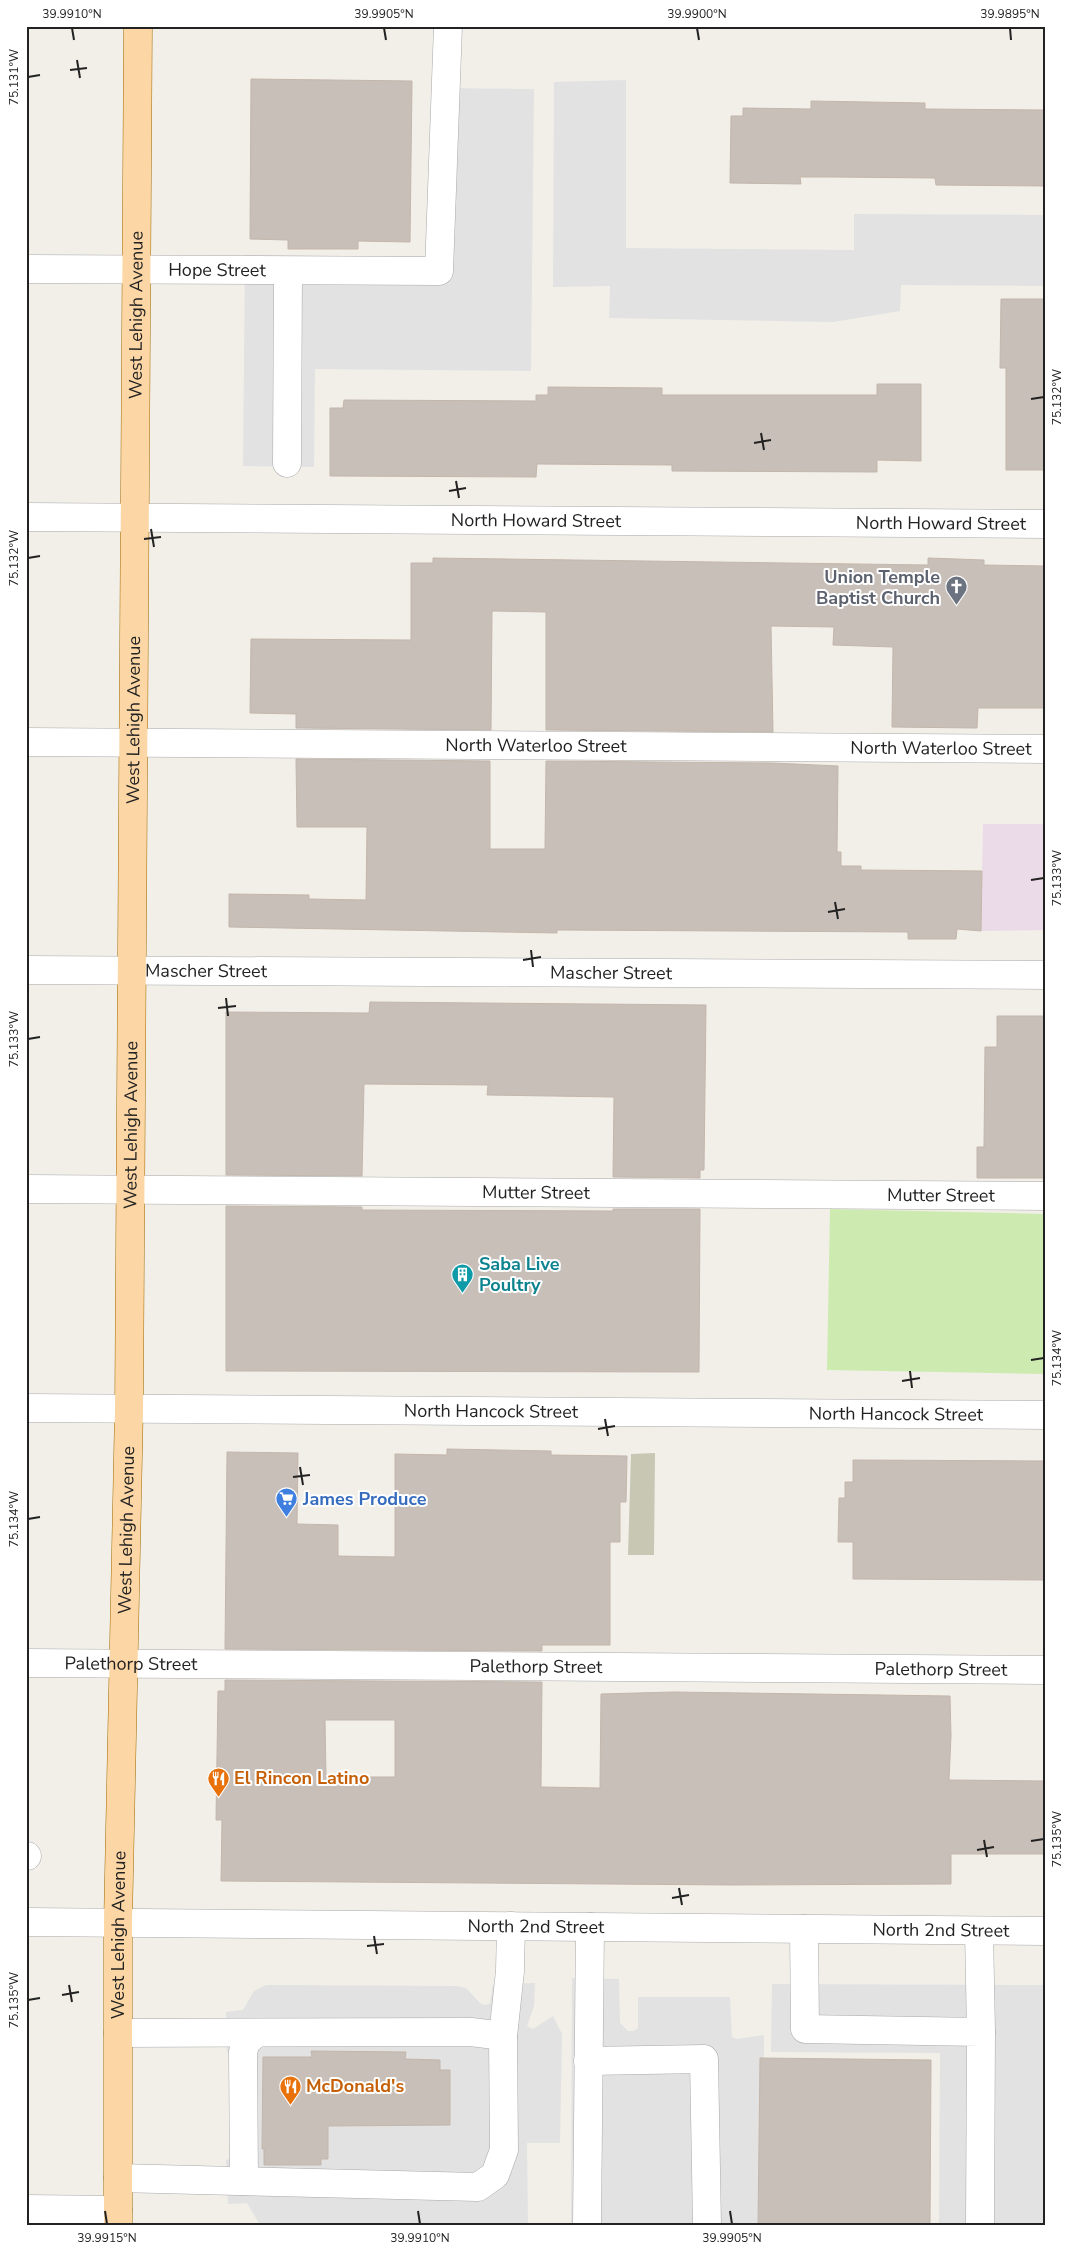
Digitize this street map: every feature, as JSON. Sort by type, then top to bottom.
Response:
[{"type":"main road","name":"West Lehigh Avenue","points":[[118,2217],[118,1922],[129,1408],[138,26]]},
{"type":"street","name":"Hope Street","points":[[26,269],[439,272],[448,26]]},
{"type":"street","points":[[287,463],[288,271]]},
{"type":"street","name":"North Howard Street","points":[[26,518],[1045,524]]},
{"type":"street","name":"North Waterloo Street","points":[[26,742],[133,741],[1045,749]]},
{"type":"street","name":"Mascher Street","points":[[26,970],[1045,975]]},
{"type":"street","name":"Mutter Street","points":[[26,1189],[1045,1196]]},
{"type":"street","name":"North Hancock Street","points":[[26,1408],[1045,1415]]},
{"type":"street","name":"Palethorp Street","points":[[26,1663],[1045,1670]]},
{"type":"street","name":"North 2nd Street","points":[[26,1922],[1045,1931]]},
{"type":"street","points":[[118,2178],[478,2187],[495,2175],[504,2150],[503,2036],[510,1971],[511,1926]]},
{"type":"street","points":[[587,2225],[590,1927]]},
{"type":"street","points":[[804,1929],[805,2029],[981,2032]]},
{"type":"street","points":[[979,1931],[981,2032],[980,2225]]},
{"type":"street","points":[[118,2033],[471,2032],[503,2036]]},
{"type":"street","points":[[244,2181],[243,2052],[246,2042],[256,2033]]},
{"type":"street","points":[[588,2061],[704,2059],[706,2225]]},
{"type":"street","points":[[26,2209],[118,2217]]},
{"type":"shaded area","points":[[626,80],[626,248],[854,250],[854,214],[1045,215],[1045,286],[901,285],[900,311],[833,322],[609,318],[610,286],[553,287],[554,82]]},
{"type":"shaded area","points":[[432,88],[534,89],[531,371],[315,369],[314,467],[243,466],[245,255],[431,257]]},
{"type":"shaded area","points":[[983,824],[1045,824],[1045,930],[981,931]]},
{"type":"shaded area","points":[[655,1453],[654,1555],[628,1555],[631,1454]]},
{"type":"shaded area","points":[[572,1978],[619,1979],[620,2023],[628,2031],[634,2031],[638,2028],[638,1997],[730,1997],[732,2037],[737,2039],[764,2035],[763,2225],[571,2225]]},
{"type":"shaded area","points":[[535,1983],[534,2006],[527,2026],[533,2029],[553,2016],[562,2034],[560,2143],[527,2143],[528,2225],[260,2225],[247,2203],[228,2204],[226,2160],[233,2158],[233,2053],[227,2052],[226,2012],[243,2010],[254,1991],[266,1985],[457,1986],[466,1988],[481,2004],[486,2005],[490,2003],[493,1984]]},
{"type":"shaded area","points":[[772,1984],[1045,1985],[1045,2225],[939,2225],[940,2053],[771,2052]]},
{"type":"green space","points":[[830,1209],[1045,1214],[1045,1374],[827,1370]]},
{"type":"building","points":[[251,79],[412,81],[410,242],[358,241],[358,249],[288,249],[288,240],[250,239]]},
{"type":"building","points":[[811,101],[925,103],[925,109],[1045,110],[1045,186],[936,185],[935,178],[834,177],[800,177],[801,184],[730,183],[731,116],[743,116],[743,108],[811,109]]},
{"type":"building","points":[[1001,299],[1045,299],[1045,470],[1006,470],[1006,368],[1000,368]]},
{"type":"building","points":[[877,384],[921,384],[921,461],[877,460],[877,472],[672,471],[672,465],[537,464],[536,477],[330,476],[330,408],[343,408],[344,400],[536,401],[536,395],[548,395],[548,387],[662,388],[662,395],[877,395]]},
{"type":"building","points":[[433,558],[928,565],[928,558],[984,560],[984,565],[1045,566],[1045,708],[978,708],[977,728],[892,727],[893,647],[833,645],[834,627],[771,626],[773,732],[546,730],[546,612],[492,611],[491,730],[296,728],[296,714],[250,713],[251,639],[411,640],[411,563],[433,563]]},
{"type":"building","points":[[296,759],[490,761],[490,849],[545,849],[546,761],[773,763],[838,766],[837,852],[841,852],[841,866],[861,866],[861,870],[982,871],[981,931],[957,929],[956,939],[908,939],[908,932],[557,930],[557,933],[229,927],[229,894],[309,895],[309,899],[366,900],[367,827],[297,827]]},
{"type":"building","points":[[370,1002],[706,1005],[704,1170],[700,1170],[700,1178],[613,1177],[614,1097],[487,1095],[488,1085],[364,1084],[362,1176],[226,1175],[226,1012],[369,1013]]},
{"type":"building","points":[[997,1016],[1045,1016],[1045,1178],[977,1178],[977,1147],[984,1147],[985,1047],[997,1047]]},
{"type":"building","name":"Saba Live Poultry","points":[[226,1206],[362,1207],[362,1210],[613,1211],[613,1209],[700,1209],[699,1372],[226,1371]]},
{"type":"building","points":[[447,1449],[551,1451],[551,1455],[627,1456],[626,1502],[620,1502],[620,1542],[610,1542],[610,1645],[542,1645],[542,1651],[225,1649],[227,1452],[298,1453],[297,1524],[338,1525],[338,1556],[395,1557],[395,1454],[447,1455]]},
{"type":"building","points":[[853,1460],[1045,1461],[1045,1580],[853,1579],[853,1542],[838,1542],[839,1498],[845,1498],[845,1482],[853,1482]]},
{"type":"building","points":[[225,1680],[542,1682],[541,1787],[600,1788],[601,1694],[674,1692],[950,1696],[949,1780],[1045,1781],[1045,1854],[951,1854],[951,1884],[734,1885],[221,1881],[222,1820],[216,1820],[218,1691],[225,1691]],"holes":[[[325,1720],[395,1720],[395,1777],[326,1777]]]},
{"type":"building","points":[[311,2051],[406,2052],[405,2059],[440,2060],[440,2070],[450,2070],[450,2125],[328,2126],[328,2159],[321,2159],[321,2165],[264,2165],[264,2149],[262,2149],[263,2057],[312,2057]]},
{"type":"building","points":[[760,2058],[931,2060],[930,2225],[758,2225]]},
{"type":"place","name":"Union Temple Baptist Church","points":[[956,606]]},
{"type":"place","name":"Saba Live Poultry","points":[[463,1293]]},
{"type":"place","name":"James Produce","points":[[287,1518]]},
{"type":"place","name":"El Rincon Latino","points":[[218,1797]]},
{"type":"place","name":"McDonald's","points":[[290,2105]]}]
